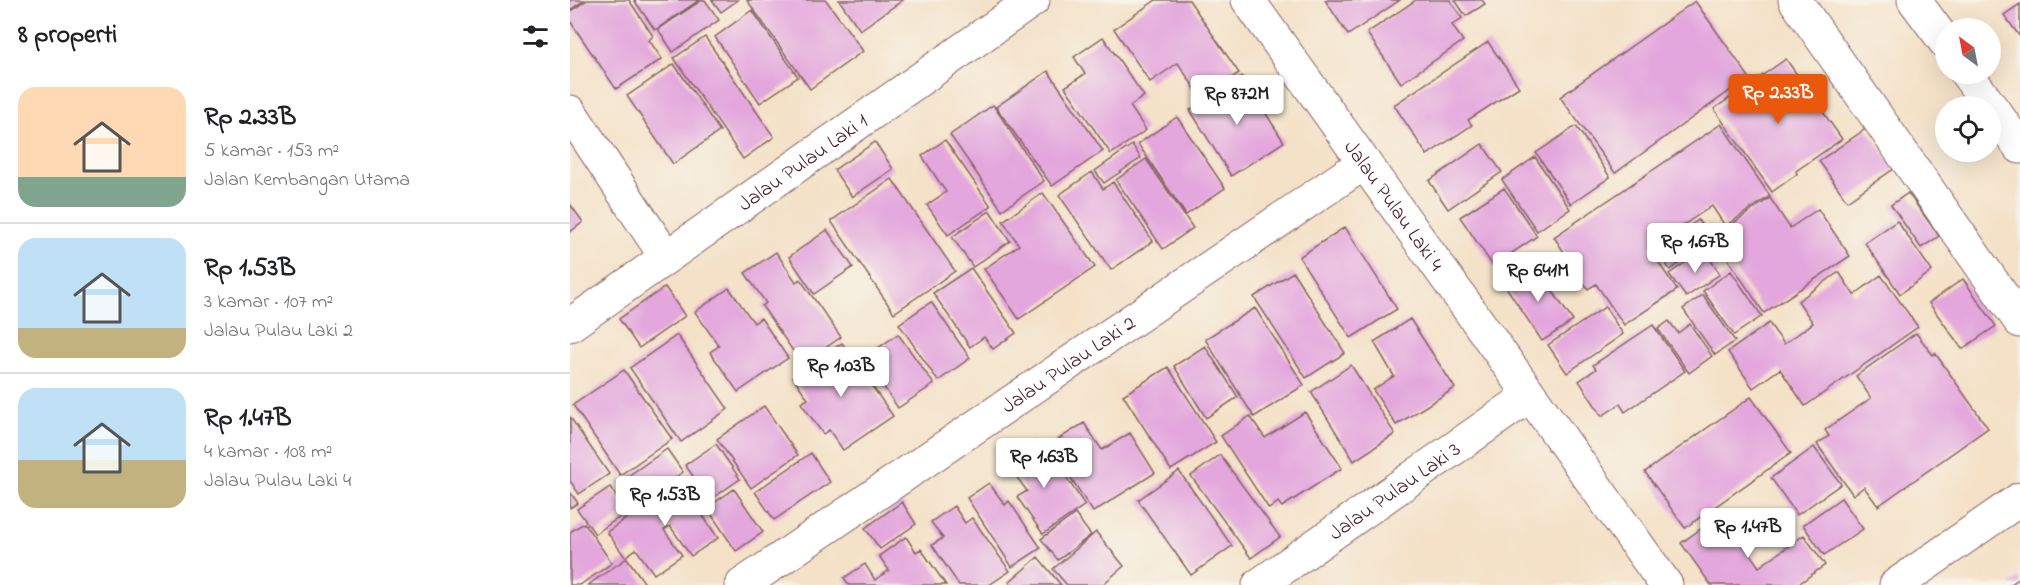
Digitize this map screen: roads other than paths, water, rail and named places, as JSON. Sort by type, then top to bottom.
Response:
[{"type":"street","name":"Jalau Pulau Laki 1","points":[[570,325],[1033,0]]},
{"type":"street","name":"Jalau Pulau Laki 4","points":[[1248,0],[1666,585]]},
{"type":"street","points":[[1795,0],[2020,321]]},
{"type":"street","points":[[1914,0],[1935,28]]},
{"type":"street","points":[[1974,84],[2020,147]]},
{"type":"street","points":[[570,112],[666,257]]},
{"type":"street","name":"Jalau Pulau Laki 2","points":[[742,585],[1364,164]]},
{"type":"street","name":"Jalau Pulau Laki 3","points":[[1259,585],[1529,396]]},
{"type":"street","points":[[1896,585],[2020,499]]}]
